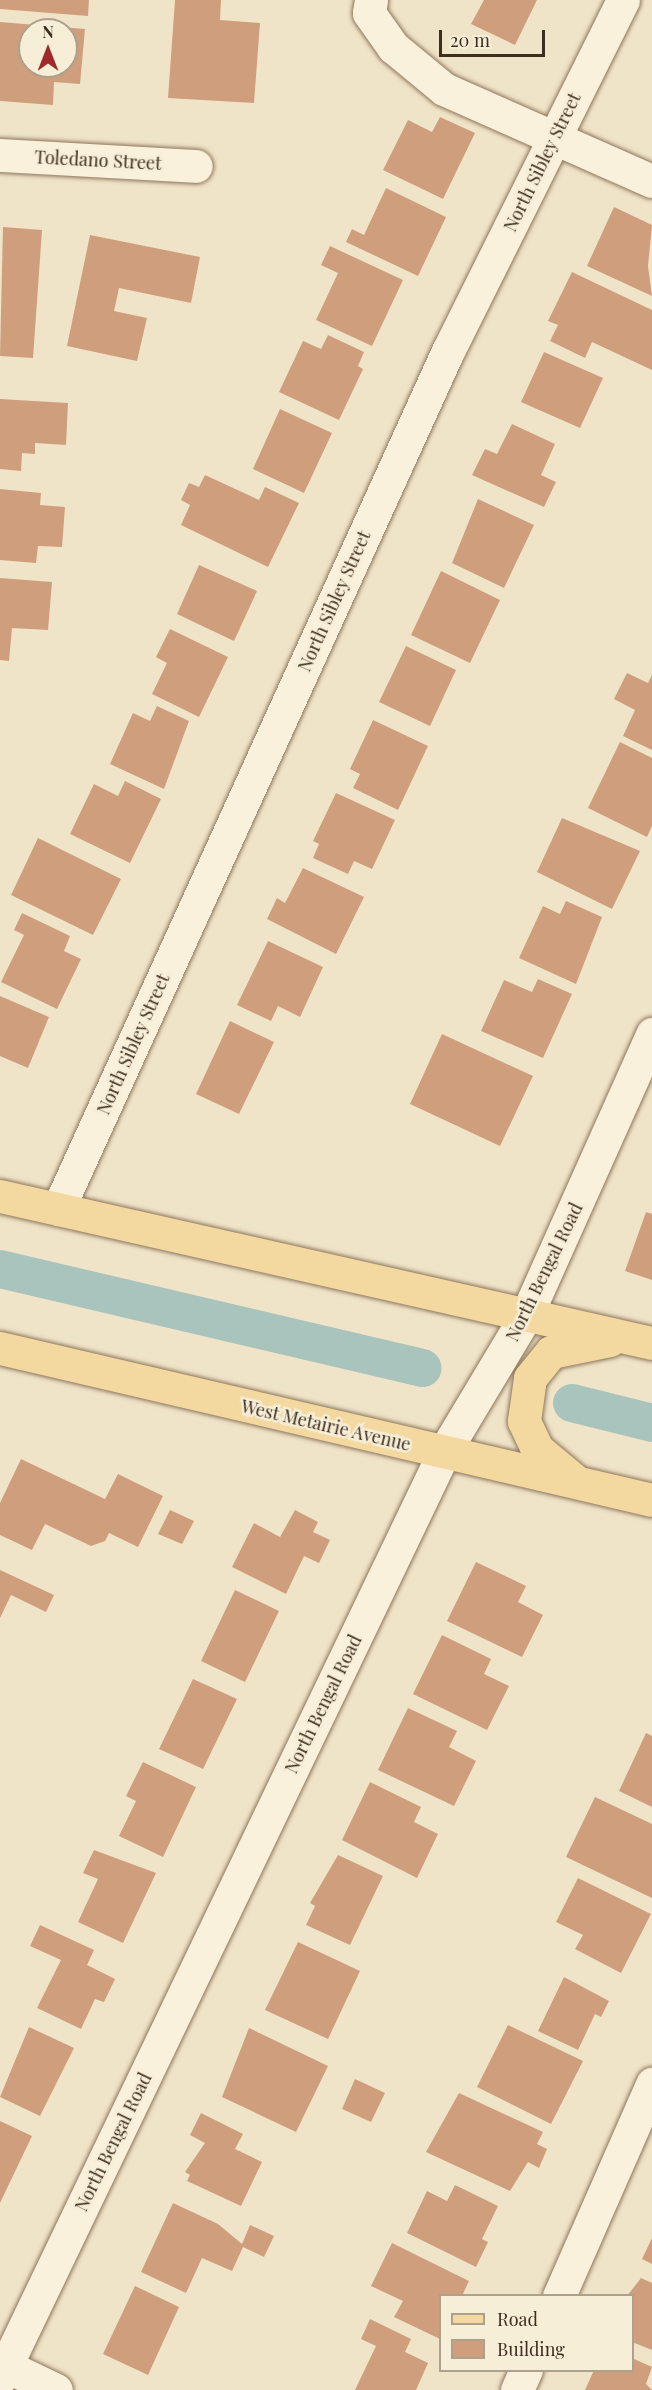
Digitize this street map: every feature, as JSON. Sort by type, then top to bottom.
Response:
[{"type":"main road","points":[[0,1196],[648,1342]]},
{"type":"main road","points":[[577,1483],[537,1449],[524,1421],[530,1378],[551,1352],[593,1339],[648,1342]]},
{"type":"main road","name":"West Metairie Avenue","points":[[0,1348],[652,1500]]},
{"type":"street","points":[[371,0],[369,13],[393,47],[444,89],[652,181]]},
{"type":"street","name":"North Sibley Street","points":[[58,1209],[448,351],[623,0]]},
{"type":"street","name":"Toledano Street","points":[[0,155],[196,166]]},
{"type":"street","name":"North Bengal Road","points":[[2,2369],[444,1452],[527,1314],[652,1034]]},
{"type":"street","points":[[559,2294],[652,2085]]},
{"type":"street","points":[[2,2369],[56,2390]]},
{"type":"street","points":[[517,2390],[525,2372]]},
{"type":"building","points":[[0,0],[89,0],[88,16],[0,9]]},
{"type":"building","points":[[175,0],[221,0],[220,20],[260,23],[254,103],[168,98]]},
{"type":"building","points":[[484,0],[537,0],[515,45],[471,24]]},
{"type":"building","points":[[0,22],[18,23],[18,78],[78,78],[78,28],[85,29],[80,84],[54,82],[53,105],[0,101]]},
{"type":"building","points":[[440,117],[475,133],[443,199],[383,170],[408,120],[432,132]]},
{"type":"building","points":[[386,188],[446,217],[418,276],[346,242],[352,229],[364,235]]},
{"type":"building","points":[[614,207],[652,225],[648,266],[652,296],[587,266]]},
{"type":"building","points":[[3,227],[42,230],[33,358],[0,356]]},
{"type":"building","points":[[90,235],[200,257],[191,303],[119,288],[114,311],[147,318],[137,361],[67,346]]},
{"type":"building","points":[[330,246],[403,280],[372,346],[316,320],[338,273],[321,265]]},
{"type":"building","points":[[572,272],[652,310],[652,370],[592,342],[585,358],[550,341],[558,325],[548,321]]},
{"type":"building","points":[[328,335],[364,352],[358,366],[363,369],[339,420],[279,392],[303,341],[321,349]]},
{"type":"building","points":[[544,352],[603,378],[580,428],[521,402]]},
{"type":"building","points":[[0,399],[68,403],[66,445],[35,443],[35,454],[22,453],[21,471],[0,469]]},
{"type":"building","points":[[280,409],[332,433],[304,493],[253,469]]},
{"type":"building","points":[[512,424],[555,444],[541,475],[556,482],[544,507],[472,475],[485,449],[497,454]]},
{"type":"building","points":[[205,475],[259,500],[265,487],[299,503],[268,567],[181,525],[190,505],[181,500],[189,483],[199,487]]},
{"type":"building","points":[[0,489],[41,493],[40,505],[65,507],[62,547],[38,546],[36,563],[0,560]]},
{"type":"building","points":[[478,499],[534,525],[504,588],[452,563]]},
{"type":"building","points":[[199,565],[257,591],[234,641],[177,614]]},
{"type":"building","points":[[441,571],[500,600],[470,663],[411,635]]},
{"type":"building","points":[[0,578],[52,582],[48,630],[12,628],[9,661],[0,660]]},
{"type":"building","points":[[170,629],[228,657],[199,717],[152,694],[167,663],[156,657]]},
{"type":"building","points":[[406,646],[456,670],[430,726],[379,702]]},
{"type":"building","points":[[627,673],[648,683],[652,675],[652,750],[623,736],[635,710],[614,699]]},
{"type":"building","points":[[157,706],[189,721],[164,789],[110,764],[133,713],[150,721]]},
{"type":"building","points":[[373,720],[428,746],[398,810],[353,788],[360,774],[350,769]]},
{"type":"building","points":[[620,742],[652,758],[652,826],[647,837],[588,808]]},
{"type":"building","points":[[125,781],[161,799],[130,863],[70,834],[94,784],[118,796]]},
{"type":"building","points":[[336,793],[395,820],[372,869],[354,861],[348,874],[313,858],[319,844],[313,841]]},
{"type":"building","points":[[562,818],[640,851],[612,909],[537,872]]},
{"type":"building","points":[[38,838],[121,879],[93,935],[11,895]]},
{"type":"building","points":[[303,868],[364,897],[336,954],[267,919],[277,898],[285,903]]},
{"type":"building","points":[[566,901],[602,917],[576,984],[519,958],[543,906],[560,914]]},
{"type":"building","points":[[22,913],[70,936],[64,951],[81,959],[57,1009],[1,982],[24,935],[14,930]]},
{"type":"building","points":[[268,941],[323,967],[300,1017],[278,1006],[271,1021],[237,1005]]},
{"type":"building","points":[[538,979],[572,994],[543,1058],[481,1031],[504,980],[532,992]]},
{"type":"building","points":[[0,996],[49,1017],[28,1068],[0,1056]]},
{"type":"building","points":[[230,1021],[274,1042],[239,1114],[196,1094]]},
{"type":"building","points":[[442,1034],[533,1076],[500,1146],[410,1104]]},
{"type":"building","points":[[646,1212],[652,1214],[652,1280],[625,1271]]},
{"type":"building","points":[[21,1459],[105,1499],[118,1474],[163,1496],[138,1547],[109,1533],[105,1541],[91,1546],[45,1524],[32,1550],[0,1535],[0,1503]]},
{"type":"building","points":[[170,1510],[194,1521],[182,1544],[158,1534]]},
{"type":"building","points":[[295,1510],[318,1522],[313,1532],[330,1540],[319,1563],[304,1556],[286,1594],[232,1567],[254,1523],[280,1537]]},
{"type":"building","points":[[476,1562],[526,1586],[518,1602],[543,1615],[522,1657],[447,1621]]},
{"type":"building","points":[[0,1570],[54,1595],[46,1612],[11,1595],[0,1618]]},
{"type":"building","points":[[235,1590],[279,1611],[245,1682],[201,1661]]},
{"type":"building","points":[[442,1635],[491,1659],[484,1674],[509,1686],[487,1730],[413,1694]]},
{"type":"building","points":[[193,1679],[237,1699],[203,1769],[159,1749]]},
{"type":"building","points":[[408,1708],[457,1731],[449,1747],[476,1761],[454,1806],[378,1770]]},
{"type":"building","points":[[646,1733],[652,1736],[652,1807],[619,1791]]},
{"type":"building","points":[[143,1762],[196,1787],[163,1857],[119,1836],[136,1801],[126,1796]]},
{"type":"building","points":[[370,1782],[421,1807],[414,1822],[438,1834],[417,1878],[342,1840]]},
{"type":"building","points":[[595,1797],[652,1824],[652,1898],[566,1857]]},
{"type":"building","points":[[94,1850],[156,1873],[123,1943],[78,1922],[98,1879],[83,1873]]},
{"type":"building","points":[[338,1855],[383,1876],[350,1945],[306,1925],[315,1906],[310,1903]]},
{"type":"building","points":[[578,1878],[651,1914],[621,1973],[575,1949],[583,1935],[556,1922]]},
{"type":"building","points":[[40,1925],[94,1950],[87,1965],[115,1979],[104,2002],[95,1999],[81,2029],[37,2008],[61,1960],[30,1946]]},
{"type":"building","points":[[298,1942],[360,1971],[328,2039],[265,2010]]},
{"type":"building","points":[[564,1977],[609,2001],[601,2017],[595,2014],[578,2050],[538,2031]]},
{"type":"building","points":[[508,2025],[583,2061],[551,2124],[477,2087]]},
{"type":"building","points":[[29,2027],[74,2048],[40,2116],[0,2097]]},
{"type":"building","points":[[249,2028],[328,2066],[296,2132],[222,2097]]},
{"type":"building","points":[[355,2079],[385,2093],[371,2122],[342,2109]]},
{"type":"building","points":[[459,2093],[543,2132],[537,2144],[547,2149],[539,2168],[528,2162],[510,2191],[426,2152]]},
{"type":"building","points":[[201,2113],[243,2134],[235,2149],[262,2162],[241,2206],[187,2181],[190,2175],[185,2172],[205,2143],[190,2135]]},
{"type":"building","points":[[0,2121],[32,2136],[0,2203]]},
{"type":"building","points":[[455,2185],[498,2206],[482,2239],[488,2242],[476,2267],[407,2233],[427,2191],[447,2201]]},
{"type":"building","points":[[173,2203],[218,2224],[242,2244],[250,2225],[274,2236],[264,2257],[243,2247],[232,2271],[202,2258],[186,2293],[141,2272]]},
{"type":"building","points":[[652,2238],[652,2264],[642,2259]]},
{"type":"building","points":[[392,2243],[469,2281],[463,2294],[439,2294],[439,2339],[394,2317],[403,2301],[371,2286]]},
{"type":"building","points":[[641,2278],[652,2283],[652,2350],[634,2343],[634,2294],[629,2294]]},
{"type":"building","points":[[135,2286],[179,2307],[148,2375],[103,2354]]},
{"type":"building","points":[[370,2319],[411,2339],[405,2352],[428,2363],[416,2390],[355,2390],[376,2346],[361,2339]]},
{"type":"building","points":[[634,2359],[652,2367],[646,2384],[652,2390],[585,2390],[593,2372],[634,2372]]},
{"type":"waterway","points":[[0,1269],[423,1368]]},
{"type":"waterway","points":[[572,1403],[652,1423]]}]
